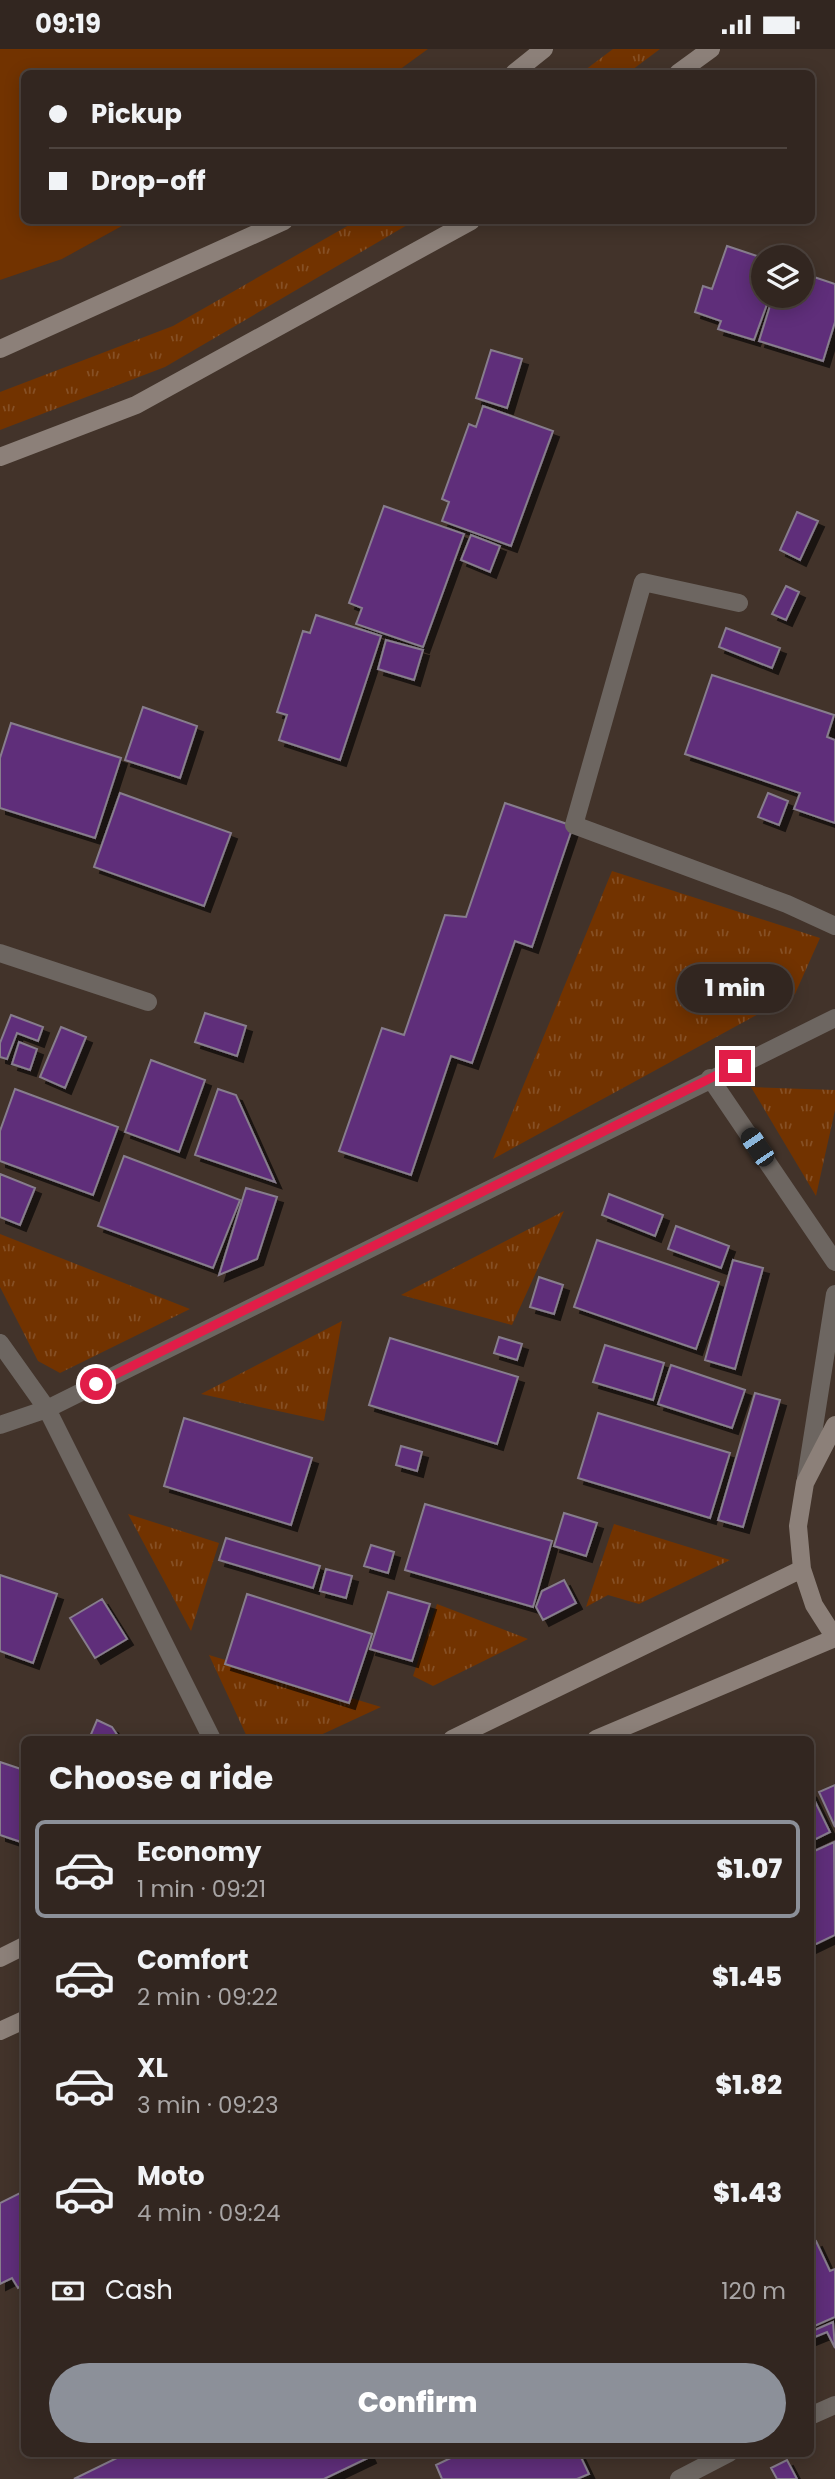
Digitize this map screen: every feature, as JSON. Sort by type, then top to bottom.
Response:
[{"type":"main road","points":[[518,70],[544,49]]},
{"type":"main road","points":[[682,70],[711,49]]},
{"type":"main road","points":[[0,349],[277,224]]},
{"type":"main road","points":[[0,457],[136,405],[466,224]]},
{"type":"main road","points":[[603,1736],[835,1638],[814,1605],[802,1569],[798,1526],[805,1483],[835,1425]]},
{"type":"main road","points":[[459,1736],[802,1569]]},
{"type":"main road","points":[[0,1958],[21,1948]]},
{"type":"main road","points":[[0,2031],[21,2020]]},
{"type":"street","points":[[739,603],[642,582],[574,825],[787,904],[835,926]]},
{"type":"street","points":[[0,953],[148,1002]]},
{"type":"street","points":[[0,1425],[47,1409],[835,1018]]},
{"type":"street","points":[[710,1078],[835,1262]]},
{"type":"street","points":[[805,1483],[835,1294]]},
{"type":"street","points":[[0,1343],[47,1409],[210,1736]]},
{"type":"street","points":[[814,2414],[835,2405]]},
{"type":"street","points":[[679,2479],[721,2457]]},
{"type":"green space","points":[[0,49],[428,49],[399,70],[21,70],[21,224],[126,224],[62,259],[0,280]]},
{"type":"green space","points":[[613,49],[660,49],[632,70],[585,70]]},
{"type":"green space","points":[[351,224],[409,224],[165,367],[0,430],[0,392],[173,326]]},
{"type":"green space","points":[[612,871],[820,938],[795,994],[493,1159]]},
{"type":"green space","points":[[751,1087],[835,1090],[835,1110],[816,1196]]},
{"type":"green space","points":[[564,1211],[512,1325],[401,1295]]},
{"type":"green space","points":[[0,1234],[190,1309],[60,1373],[38,1361],[0,1287]]},
{"type":"green space","points":[[342,1321],[324,1421],[201,1394]]},
{"type":"green space","points":[[128,1514],[219,1543],[191,1631]]},
{"type":"green space","points":[[614,1524],[730,1560],[639,1604],[608,1595],[586,1607]]},
{"type":"green space","points":[[437,1604],[528,1639],[433,1686],[413,1676]]},
{"type":"green space","points":[[209,1655],[381,1707],[318,1736],[247,1736]]},
{"type":"building","points":[[727,246],[751,254],[751,308],[766,308],[754,340],[718,329],[721,321],[695,312],[703,286],[712,289]]},
{"type":"building","points":[[814,277],[835,284],[835,322],[823,361],[759,341],[769,308],[814,308]]},
{"type":"building","points":[[491,350],[522,359],[507,408],[476,398]]},
{"type":"building","points":[[483,406],[553,431],[511,546],[442,521],[449,502],[442,499],[469,424],[476,427]]},
{"type":"building","points":[[384,506],[464,534],[423,647],[356,624],[362,608],[349,603]]},
{"type":"building","points":[[797,512],[818,521],[800,560],[780,550]]},
{"type":"building","points":[[471,535],[500,546],[490,572],[461,560]]},
{"type":"building","points":[[786,586],[799,592],[786,620],[772,614]]},
{"type":"building","points":[[316,615],[381,636],[340,760],[279,740],[287,715],[277,712],[303,631],[310,633]]},
{"type":"building","points":[[726,628],[780,648],[772,668],[719,647]]},
{"type":"building","points":[[386,640],[423,650],[414,680],[378,669]]},
{"type":"building","points":[[712,675],[834,715],[827,737],[835,740],[835,823],[794,809],[800,793],[685,754]]},
{"type":"building","points":[[143,707],[197,726],[180,778],[125,760]]},
{"type":"building","points":[[11,723],[121,758],[95,838],[0,808],[0,758]]},
{"type":"building","points":[[120,793],[231,833],[204,906],[94,867]]},
{"type":"building","points":[[768,793],[788,801],[779,825],[758,817]]},
{"type":"building","points":[[505,803],[573,826],[532,947],[515,941],[472,1063],[451,1056],[411,1175],[339,1151],[382,1028],[404,1035],[445,915],[466,917]]},
{"type":"building","points":[[205,1013],[246,1026],[237,1056],[195,1042]]},
{"type":"building","points":[[11,1015],[43,1027],[38,1041],[17,1033],[7,1059],[0,1057],[0,1043]]},
{"type":"building","points":[[61,1027],[86,1037],[65,1088],[40,1077]]},
{"type":"building","points":[[19,1042],[37,1049],[30,1070],[12,1064]]},
{"type":"building","points":[[151,1060],[205,1080],[179,1152],[125,1132]]},
{"type":"building","points":[[15,1089],[118,1127],[93,1195],[0,1161],[0,1131]]},
{"type":"building","points":[[218,1089],[236,1095],[275,1182],[195,1155]]},
{"type":"building","points":[[124,1156],[240,1200],[213,1268],[98,1226]]},
{"type":"building","points":[[0,1174],[35,1188],[20,1225],[0,1217]]},
{"type":"building","points":[[246,1188],[277,1197],[257,1259],[219,1275]]},
{"type":"building","points":[[609,1194],[663,1215],[655,1236],[602,1215]]},
{"type":"building","points":[[676,1226],[729,1246],[721,1268],[668,1249]]},
{"type":"building","points":[[597,1240],[719,1282],[696,1349],[574,1307]]},
{"type":"building","points":[[733,1260],[763,1268],[735,1369],[705,1360]]},
{"type":"building","points":[[539,1277],[563,1285],[554,1314],[530,1307]]},
{"type":"building","points":[[499,1337],[522,1344],[517,1360],[494,1353]]},
{"type":"building","points":[[390,1338],[518,1377],[497,1444],[369,1405]]},
{"type":"building","points":[[605,1345],[664,1363],[653,1400],[593,1382]]},
{"type":"building","points":[[671,1365],[745,1390],[732,1428],[658,1404]]},
{"type":"building","points":[[755,1393],[780,1400],[743,1527],[718,1520]]},
{"type":"building","points":[[598,1413],[730,1453],[710,1518],[578,1478]]},
{"type":"building","points":[[184,1418],[312,1458],[291,1525],[164,1486]]},
{"type":"building","points":[[401,1446],[422,1452],[417,1471],[396,1465]]},
{"type":"building","points":[[425,1504],[552,1541],[533,1607],[405,1570]]},
{"type":"building","points":[[564,1513],[597,1523],[586,1556],[554,1546]]},
{"type":"building","points":[[226,1538],[320,1566],[313,1588],[219,1560]]},
{"type":"building","points":[[371,1545],[394,1552],[388,1573],[364,1566]]},
{"type":"building","points":[[326,1569],[352,1576],[346,1598],[320,1591]]},
{"type":"building","points":[[0,1575],[57,1594],[33,1663],[0,1651]]},
{"type":"building","points":[[564,1580],[576,1603],[543,1620],[536,1607],[542,1591]]},
{"type":"building","points":[[388,1592],[430,1604],[412,1661],[370,1649]]},
{"type":"building","points":[[247,1594],[372,1634],[349,1703],[225,1664]]},
{"type":"building","points":[[102,1599],[127,1639],[95,1658],[70,1618]]},
{"type":"building","points":[[97,1720],[112,1727],[118,1736],[90,1736]]},
{"type":"building","points":[[0,1762],[21,1769],[21,1842],[0,1835]]},
{"type":"building","points":[[835,1785],[835,1827],[819,1792]]},
{"type":"building","points":[[814,1799],[830,1832],[814,1840]]},
{"type":"building","points":[[834,1842],[835,1935],[814,1945],[814,1851]]},
{"type":"building","points":[[21,2192],[21,2286],[18,2288],[12,2278],[0,2284],[0,2203]]},
{"type":"building","points":[[816,2241],[830,2271],[835,2269],[835,2317],[814,2326]]},
{"type":"building","points":[[833,2322],[835,2348],[827,2332],[814,2337],[814,2330]]},
{"type":"building","points":[[119,2457],[370,2457],[324,2479],[74,2479]]},
{"type":"building","points":[[453,2457],[581,2457],[589,2474],[577,2479],[442,2479],[436,2465]]},
{"type":"building","points":[[787,2460],[797,2479],[777,2479],[771,2468]]},
{"type":"route","points":[[96,1384],[735,1066]]}]
